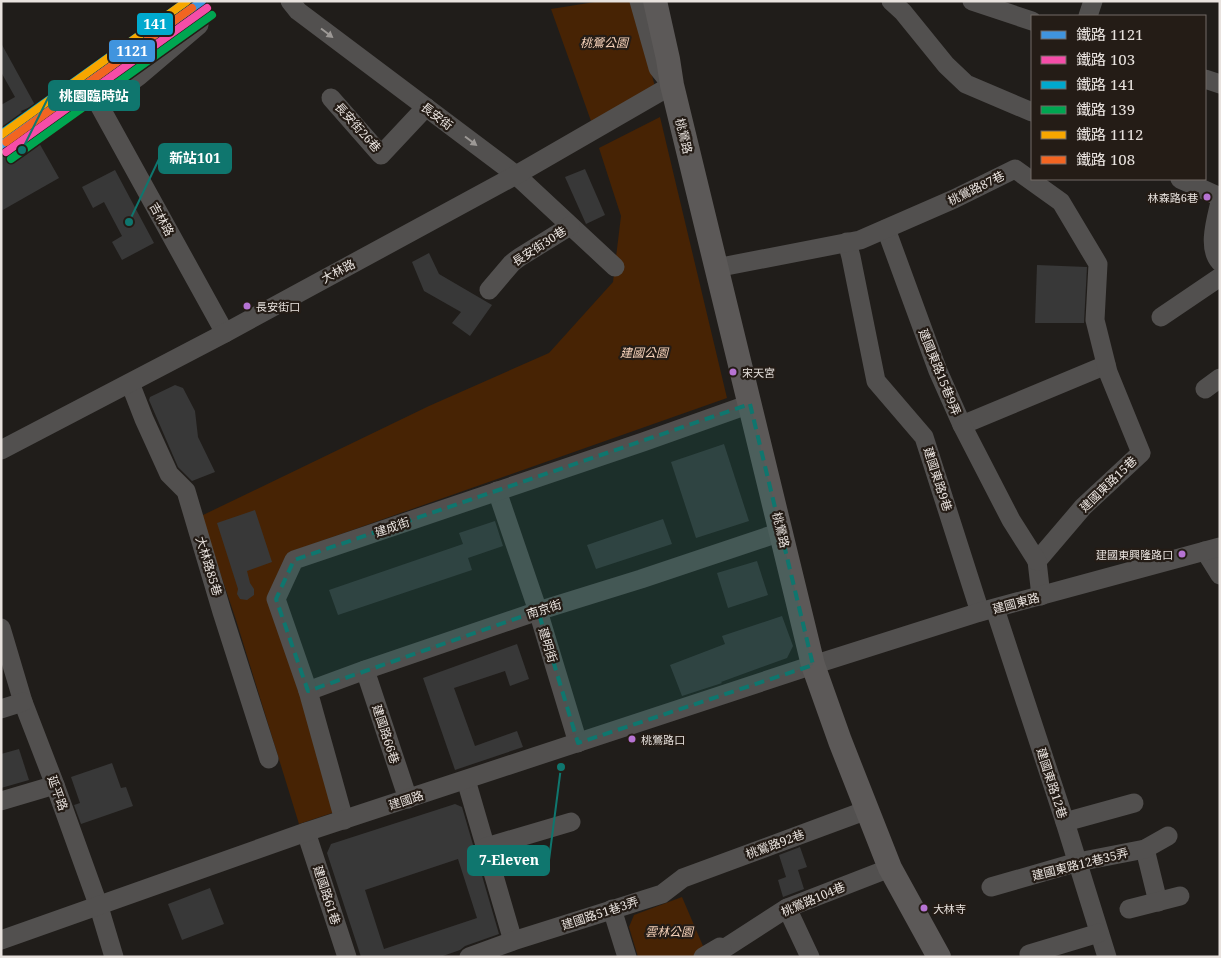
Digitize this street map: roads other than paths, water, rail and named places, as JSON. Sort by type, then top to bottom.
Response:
[{"type":"main road","name":"桃鶯路","points":[[655,1],[672,85],[814,665],[840,740],[890,868],[939,957]]},
{"type":"street","name":"長安街","points":[[290,1],[298,11],[516,175],[614,268]]},
{"type":"street","name":"桃鶯路","points":[[639,1],[658,68],[672,85]]},
{"type":"street","name":"桃鶯路","points":[[666,1],[679,56],[672,85]]},
{"type":"street","points":[[891,1],[903,12],[946,64],[966,84],[1031,112]]},
{"type":"street","points":[[972,1],[1031,21]]},
{"type":"street","points":[[1088,15],[1093,1]]},
{"type":"street","name":"吉林路","points":[[198,25],[139,76],[99,105],[225,333]]},
{"type":"street","points":[[1206,79],[1220,84]]},
{"type":"street","name":"大林路","points":[[1,450],[225,333],[516,175],[672,85]]},
{"type":"street","name":"長安街26巷","points":[[331,98],[382,155],[426,107]]},
{"type":"street","name":"桃鶯路87巷","points":[[716,268],[860,240],[954,200],[1015,169],[1061,202],[1098,264],[1095,320],[1106,365]]},
{"type":"street","points":[[1182,180],[1220,197]]},
{"type":"street","points":[[1220,202],[1213,235],[1215,257],[1220,262]]},
{"type":"street","name":"建國東路15巷9弄","points":[[886,229],[938,371],[962,425],[1106,365]]},
{"type":"street","name":"長安街30巷","points":[[489,290],[516,260],[580,235]]},
{"type":"street","name":"建國東路9巷","points":[[847,242],[876,382],[924,437],[988,611]]},
{"type":"street","points":[[1161,317],[1220,277]]},
{"type":"street","name":"建國東路15巷","points":[[1037,561],[1083,507],[1141,452],[1106,365]]},
{"type":"street","name":"大林路85巷","points":[[130,383],[169,474],[186,491],[269,759]]},
{"type":"street","name":"建成街","points":[[344,820],[308,691],[276,599],[294,560],[750,404]]},
{"type":"street","points":[[962,425],[1011,520],[1037,561],[1041,596]]},
{"type":"street","name":"建明街","points":[[497,491],[538,611],[578,743]]},
{"type":"street","name":"南京街","points":[[308,691],[538,611],[642,579],[781,532]]},
{"type":"street","points":[[1212,549],[1220,574]]},
{"type":"street","name":"建國東路","points":[[814,665],[988,611],[1212,549]]},
{"type":"street","name":"建國東路12巷","points":[[988,611],[1065,822],[1107,957]]},
{"type":"street","name":"延平路","points":[[1,628],[24,702],[99,907],[114,957]]},
{"type":"street","name":"建國路","points":[[1,940],[99,907],[306,832],[814,665]]},
{"type":"street","name":"建國路66巷","points":[[365,670],[408,799]]},
{"type":"street","points":[[1,709],[24,702]]},
{"type":"street","points":[[466,780],[513,941]]},
{"type":"street","points":[[1,801],[55,784]]},
{"type":"street","points":[[1065,822],[1134,803]]},
{"type":"street","name":"桃鶯路92巷","points":[[683,878],[867,810]]},
{"type":"street","points":[[486,847],[571,822]]},
{"type":"street","name":"建國路61巷","points":[[306,832],[347,957]]},
{"type":"street","name":"建國東路12巷35弄","points":[[991,887],[1078,862],[1145,849],[1168,836]]},
{"type":"street","points":[[1145,849],[1158,902]]},
{"type":"street","name":"桃鶯路104巷","points":[[703,957],[720,946],[724,953],[787,908],[890,868]]},
{"type":"street","name":"建國路51巷3弄","points":[[469,957],[513,941],[662,894],[683,878]]},
{"type":"street","points":[[1129,909],[1180,896]]},
{"type":"street","points":[[787,908],[810,957]]},
{"type":"street","points":[[612,909],[627,957]]},
{"type":"street","points":[[1029,954],[1099,933]]},
{"type":"rail line","name":"141","points":[[1,134],[187,1]]},
{"type":"rail line","name":"1112","points":[[1,135],[187,1]]},
{"type":"rail line","name":"1121","points":[[1,145],[202,1]]},
{"type":"rail line","name":"108","points":[[6,142],[192,8]]},
{"type":"rail line","name":"103","points":[[6,152],[207,8]]},
{"type":"rail line","name":"139","points":[[11,159],[212,15]]},
{"type":"place","name":"桃園臨時站","points":[[22,150]]},
{"type":"place","name":"林森路6巷","points":[[1207,197]]},
{"type":"place","name":"新站101","points":[[129,222]]},
{"type":"place","name":"長安街口","points":[[247,306]]},
{"type":"place","name":"宋天宮","points":[[733,372]]},
{"type":"place","name":"建國東興隆路口","points":[[1182,554]]},
{"type":"place","name":"桃鶯路口","points":[[632,739]]},
{"type":"place","name":"7-Eleven","points":[[561,767]]},
{"type":"place","name":"大林寺","points":[[924,908]]},
{"type":"park label","name":"桃鶯公園","points":[[604,42]]},
{"type":"park label","name":"建國公園","points":[[644,352]]},
{"type":"park label","name":"雲林公園","points":[[669,931]]}]
